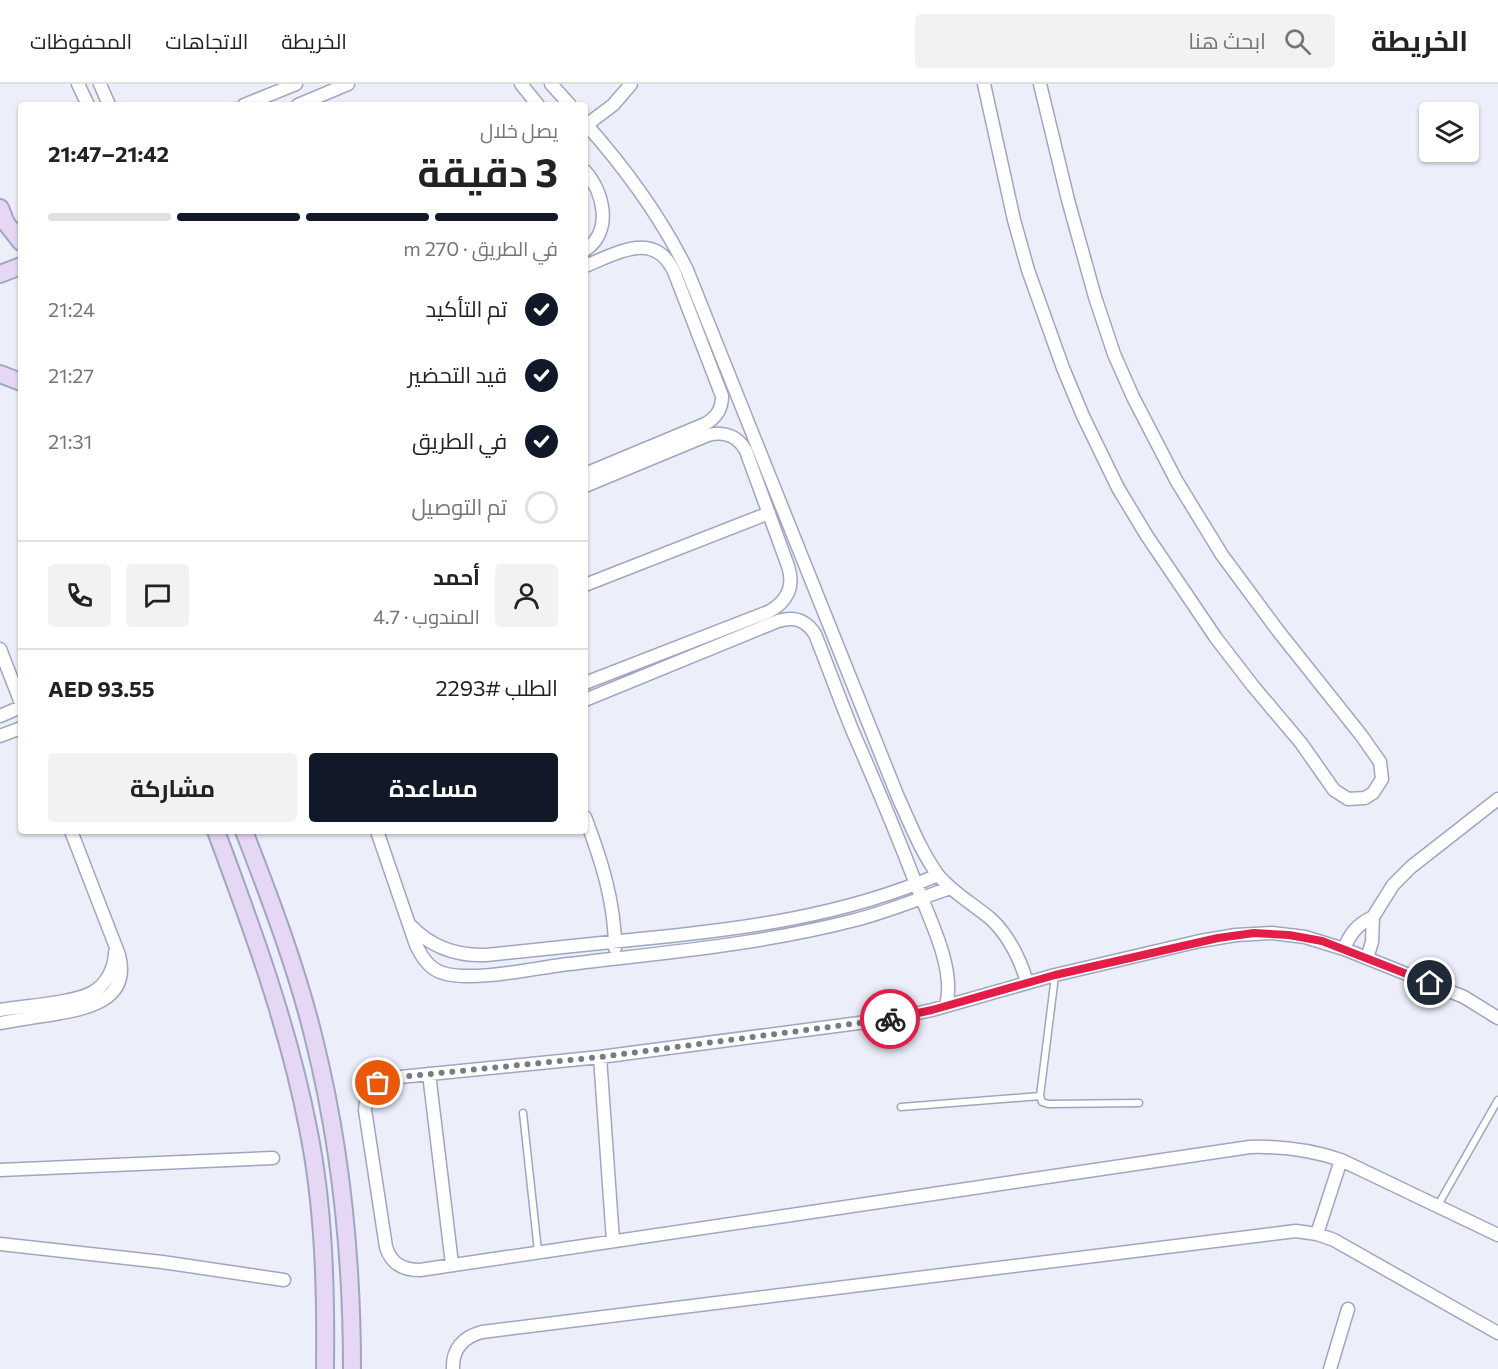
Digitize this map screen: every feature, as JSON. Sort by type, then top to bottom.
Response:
[{"type":"street","points":[[78,84],[87,102]]},
{"type":"street","points":[[100,84],[108,102]]},
{"type":"street","points":[[260,102],[296,84]]},
{"type":"street","points":[[305,102],[348,84]]},
{"type":"street","points":[[521,84],[536,102]]},
{"type":"street","points":[[551,84],[567,102]]},
{"type":"street","points":[[588,123],[613,105],[631,84]]},
{"type":"street","points":[[984,84],[1014,220],[1028,270],[1063,368],[1083,416],[1118,488],[1147,536],[1216,638],[1301,742],[1334,790],[1348,799],[1365,798],[1373,793],[1382,779],[1380,762],[1222,555],[1176,480],[1133,397],[1114,354],[1095,297],[1068,200],[1040,84]]},
{"type":"street","points":[[588,126],[640,190],[687,270],[898,797],[919,843],[938,874],[950,888],[999,928],[1016,953],[1027,982]]},
{"type":"street","points":[[588,176],[600,194],[603,214],[596,241],[588,248]]},
{"type":"street","points":[[0,208],[6,224],[18,238]]},
{"type":"street","points":[[588,265],[636,247],[652,249],[667,259],[675,274],[722,396],[722,403],[716,416],[705,424],[588,473]]},
{"type":"street","points":[[0,274],[18,267]]},
{"type":"street","points":[[588,485],[701,437],[715,433],[730,435],[742,444],[791,574],[790,590],[782,603],[768,612],[588,682]]},
{"type":"street","points":[[588,584],[769,513]]},
{"type":"street","points":[[588,699],[778,621],[792,618],[806,623],[815,634],[922,898],[947,971],[949,985],[946,1005]]},
{"type":"street","points":[[0,649],[18,697]]},
{"type":"street","points":[[0,716],[18,707]]},
{"type":"street","points":[[0,736],[18,729]]},
{"type":"street","points":[[1367,958],[1372,942],[1373,917],[1386,895],[1402,875],[1498,799]]},
{"type":"street","points":[[588,825],[608,886],[615,959]]},
{"type":"street","points":[[0,1023],[72,1011],[99,1003],[113,992],[119,981],[120,962],[115,945],[72,834]]},
{"type":"street","points":[[217,834],[241,895],[281,1015],[308,1129],[320,1219],[326,1311],[325,1369]]},
{"type":"street","points":[[245,834],[314,1038],[341,1180],[348,1243],[352,1369]]},
{"type":"street","points":[[378,834],[422,957],[442,973],[455,975],[481,975],[615,959],[736,943],[825,928],[888,911],[950,888]]},
{"type":"street","points":[[408,923],[434,944],[464,954],[486,955],[722,931],[780,922],[861,904],[938,874]]},
{"type":"street","points":[[1344,949],[1358,926],[1373,917]]},
{"type":"street","points":[[1498,1018],[1464,997],[1322,941],[1272,933],[1236,935],[1055,975],[889,1019],[600,1057],[390,1078],[378,1083],[369,1093],[365,1110],[388,1253],[396,1264],[407,1269],[420,1270],[1250,1147],[1287,1147],[1341,1160],[1498,1235]]},
{"type":"street","points":[[0,1010],[74,998],[95,992],[109,976],[113,966],[115,945]]},
{"type":"street","points":[[600,1057],[613,1241]]},
{"type":"street","points":[[429,1074],[452,1264]]},
{"type":"street","points":[[0,1170],[273,1158]]},
{"type":"street","points":[[1317,1234],[1341,1160]]},
{"type":"street","points":[[453,1369],[454,1354],[461,1343],[473,1334],[482,1332],[927,1278],[1286,1231],[1317,1234],[1334,1240],[1498,1333]]},
{"type":"street","points":[[0,1244],[162,1262],[284,1280]]},
{"type":"street","points":[[1330,1369],[1348,1309]]},
{"type":"lane","points":[[1055,975],[1040,1096],[1042,1102],[1048,1104],[1139,1103]]},
{"type":"lane","points":[[901,1107],[1040,1096]]},
{"type":"lane","points":[[1438,1205],[1498,1100]]},
{"type":"lane","points":[[523,1113],[538,1251]]},
{"type":"way so far","points":[[378,1083],[390,1078],[600,1057],[890,1019]]},
{"type":"route","points":[[890,1019],[932,1010],[1055,975],[1218,938],[1254,933],[1272,933],[1322,941],[1430,983]]}]
